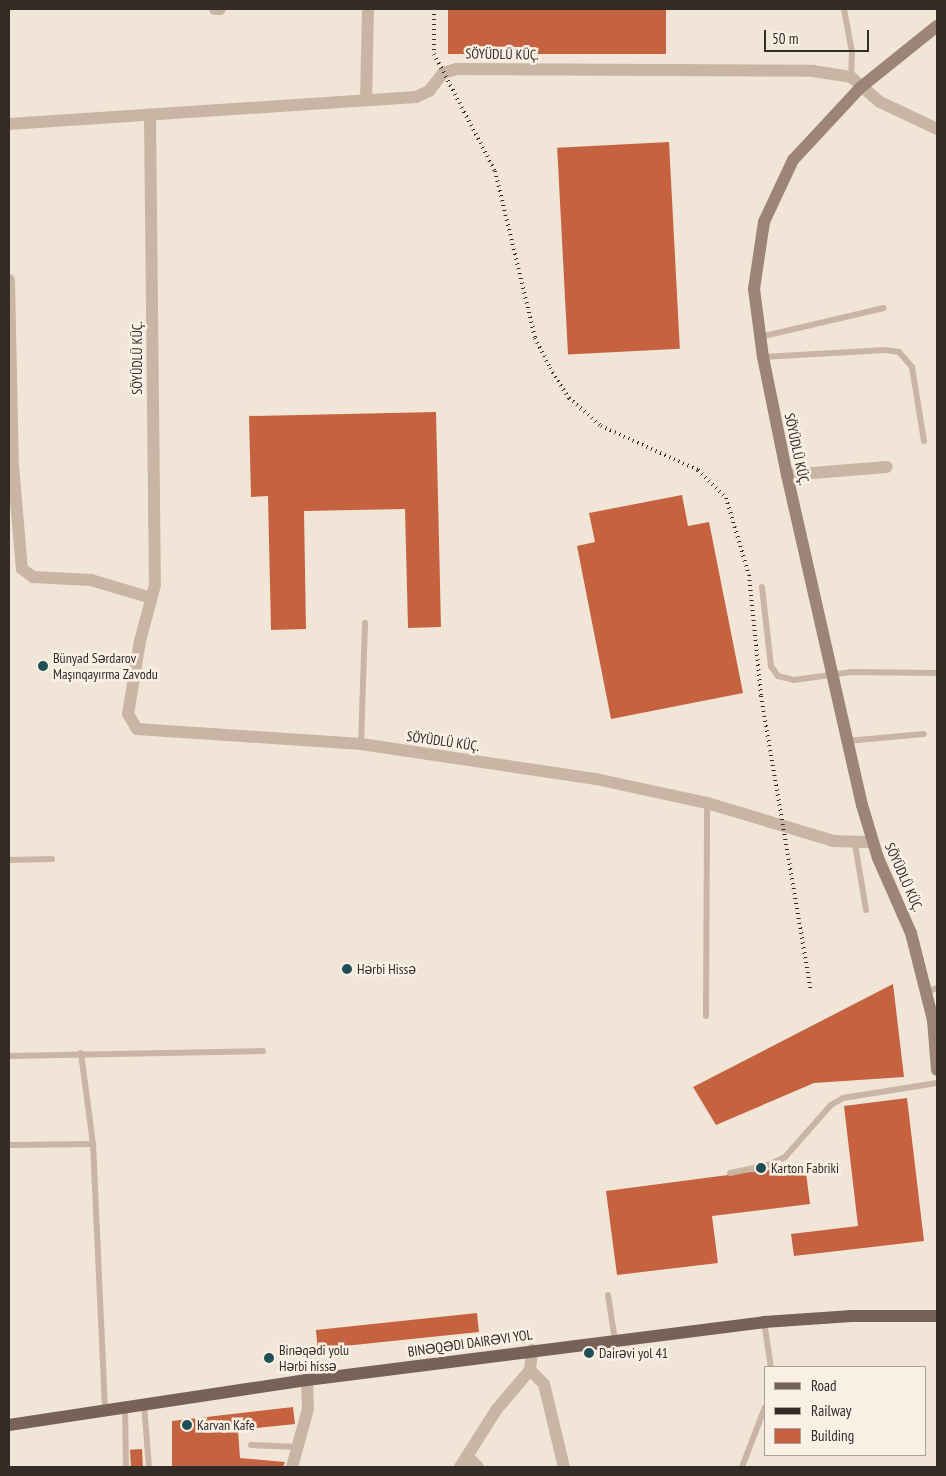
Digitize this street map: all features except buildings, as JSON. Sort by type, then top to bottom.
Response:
[{"type":"main road","name":"BINƏQƏDI DAIRƏVI YOL","points":[[9,1425],[144,1403],[307,1380],[764,1322],[852,1316],[937,1316]]},
{"type":"street","points":[[215,9],[220,9]]},
{"type":"street","points":[[366,99],[368,9]]},
{"type":"street","name":"SÖYÜDLÜ KÜÇ.","points":[[937,26],[860,88],[804,145],[784,175],[774,198],[757,255],[754,290],[759,337],[787,475],[847,741],[872,842],[906,917],[932,990],[937,1070]]},
{"type":"street","name":"SÖYÜDLÜ KÜÇ.","points":[[9,124],[150,117],[366,99],[416,97],[429,91],[442,73],[456,69],[814,71],[850,77]]},
{"type":"street","points":[[850,77],[860,88],[880,102],[937,129]]},
{"type":"street","name":"SÖYÜDLÜ KÜÇ.","points":[[150,117],[156,570],[140,640],[128,714],[137,729],[361,744],[596,779],[706,803],[805,835],[855,844],[872,842]]},
{"type":"street","points":[[9,280],[13,465],[22,569],[33,577],[84,578],[151,598]]},
{"type":"street","points":[[787,475],[887,467]]},
{"type":"street","points":[[478,1467],[464,1462],[497,1409],[530,1370],[532,1350]]},
{"type":"street","points":[[530,1370],[544,1384],[564,1467]]},
{"type":"street","points":[[292,1467],[308,1409],[307,1380]]},
{"type":"lane","points":[[844,9],[852,52],[850,77]]},
{"type":"lane","points":[[759,337],[884,308]]},
{"type":"lane","points":[[763,357],[886,350],[899,352],[912,367],[924,440]]},
{"type":"lane","points":[[762,587],[771,666],[778,676],[794,680],[832,674],[937,673]]},
{"type":"lane","points":[[361,744],[365,624]]},
{"type":"lane","points":[[847,741],[924,734]]},
{"type":"lane","points":[[706,803],[706,1016]]},
{"type":"lane","points":[[855,844],[866,910]]},
{"type":"lane","points":[[9,860],[52,859]]},
{"type":"lane","points":[[9,1056],[81,1053],[263,1051]]},
{"type":"lane","points":[[81,1053],[93,1144],[105,1409]]},
{"type":"lane","points":[[730,1173],[768,1164],[785,1157],[831,1105],[843,1098],[937,1083]]},
{"type":"lane","points":[[9,1145],[93,1144]]},
{"type":"lane","points":[[608,1295],[615,1340]]},
{"type":"lane","points":[[764,1322],[771,1366]]},
{"type":"lane","points":[[144,1403],[149,1467]]},
{"type":"lane","points":[[125,1406],[126,1467]]},
{"type":"lane","points":[[742,1467],[764,1410]]},
{"type":"lane","points":[[251,1445],[298,1447]]},
{"type":"railway","points":[[434,9],[434,54],[495,171],[535,338],[550,368],[569,398],[601,426],[698,470],[726,498],[749,575],[761,696],[811,991]]},
{"type":"place","name":"Bünyad Sərdarov Maşınqayırma Zavodu","points":[[43,666]]},
{"type":"place","name":"Hərbi Hissə","points":[[347,969]]},
{"type":"place","name":"Karton Fabriki","points":[[761,1168]]},
{"type":"place","name":"Dairəvi yol 41","points":[[589,1353]]},
{"type":"place","name":"Binəqədi yolu Hərbi hissə","points":[[269,1358]]},
{"type":"place","name":"Karvan Kafe","points":[[187,1425]]}]
